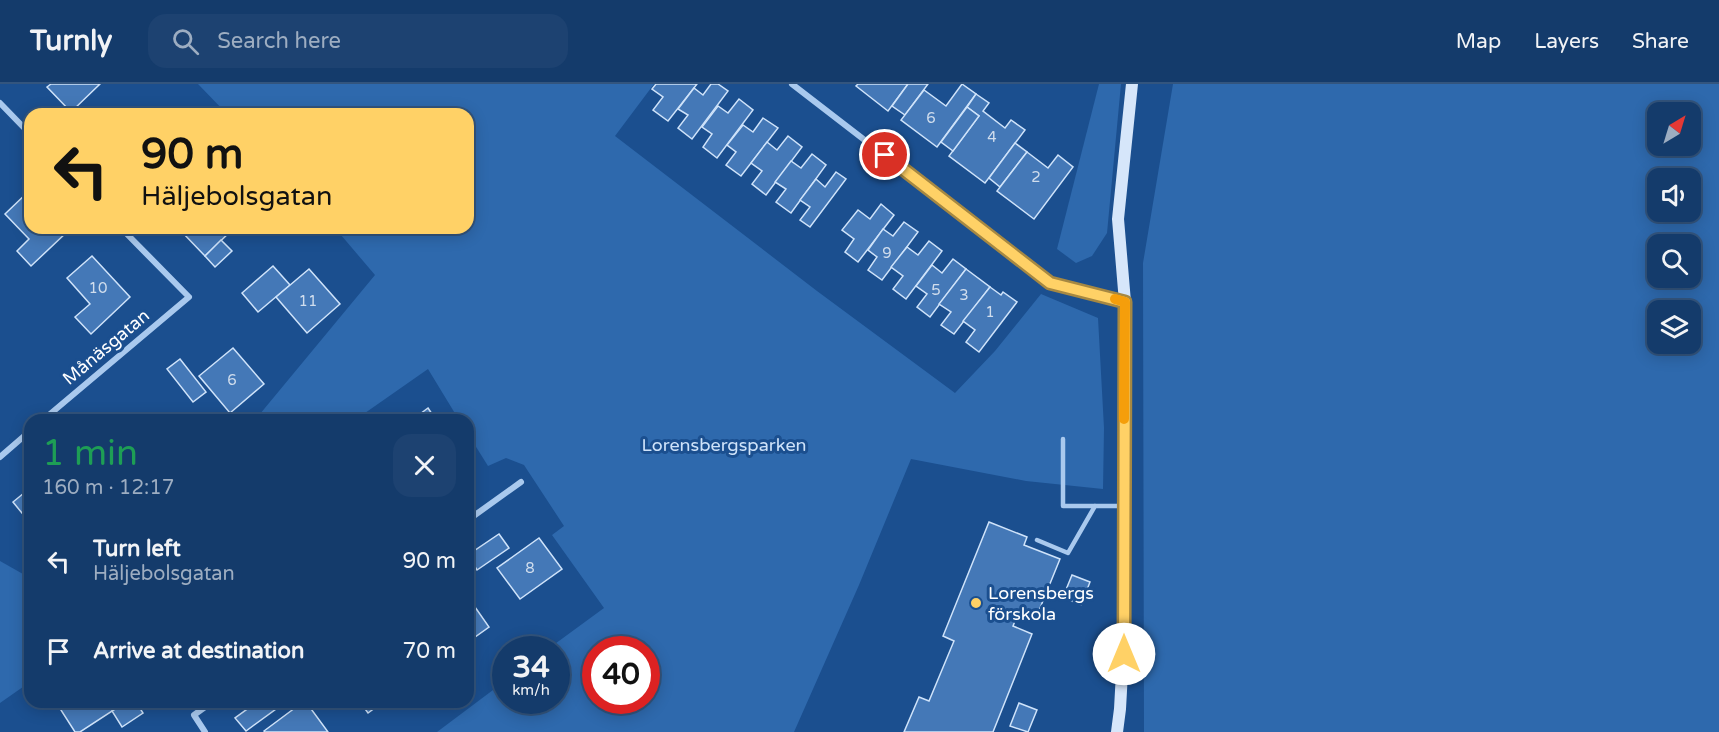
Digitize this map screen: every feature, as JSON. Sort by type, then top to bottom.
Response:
[{"type":"street","points":[[792,84],[1050,283],[1125,302]]},
{"type":"street","points":[[1117,732],[1124,654],[1125,302],[1118,219],[1132,84]]},
{"type":"street","points":[[0,103],[24,128]]},
{"type":"street","name":"Månäsgatan","points":[[50,414],[189,297],[128,234]]},
{"type":"street","points":[[0,457],[24,436]]},
{"type":"street","points":[[474,516],[521,482]]},
{"type":"street","points":[[204,708],[194,715],[205,732]]},
{"type":"lane","points":[[1062,439],[1063,506],[1123,506]]},
{"type":"lane","points":[[1037,540],[1068,553],[1095,506]]},
{"type":"green space","name":"Lorensbergsparken","points":[[198,84],[654,84],[615,136],[817,291],[955,393],[995,351],[1041,294],[1098,318],[1104,428],[1103,489],[1026,481],[911,459],[859,585],[794,732],[437,732],[469,708],[474,708],[474,704],[492,691],[492,714],[570,714],[570,636],[566,636],[604,608],[552,535],[564,526],[524,465],[506,458],[488,466],[474,444],[474,414],[455,414],[428,369],[364,414],[260,414],[375,275],[340,234],[474,234],[474,108],[221,108]]},
{"type":"green space","points":[[1099,84],[1121,84],[1107,233],[1092,256],[1076,263],[1057,249]]},
{"type":"green space","points":[[1173,84],[1719,84],[1719,732],[1144,732],[1143,263]]},
{"type":"green space","points":[[0,561],[24,575],[24,686],[0,703]]},
{"type":"building","points":[[51,84],[100,84],[75,108],[67,108],[47,87]]},
{"type":"building","points":[[656,84],[697,84],[668,121],[653,110],[663,97],[652,89]]},
{"type":"building","points":[[711,84],[718,84],[728,91],[692,139],[678,128],[688,115],[678,109],[694,88],[703,95]]},
{"type":"building","points":[[858,84],[908,84],[888,111],[856,86]]},
{"type":"building","points":[[908,84],[928,84],[905,115],[892,106]]},
{"type":"building","points":[[962,84],[976,94],[937,147],[901,120],[924,90],[946,106]]},
{"type":"building","points":[[976,94],[989,103],[983,111],[1005,128],[1011,120],[1025,130],[985,183],[949,156],[979,116],[967,107]]},
{"type":"building","points":[[739,99],[753,110],[717,158],[703,147],[712,134],[702,127],[718,106],[728,113]]},
{"type":"building","points":[[967,107],[979,116],[953,151],[941,142]]},
{"type":"building","points":[[763,118],[778,128],[741,176],[726,165],[736,152],[727,145],[743,125],[753,132]]},
{"type":"building","points":[[788,136],[802,147],[766,195],[752,184],[762,171],[751,163],[767,142],[777,150]]},
{"type":"building","points":[[1015,143],[1027,152],[1000,187],[989,178]]},
{"type":"building","points":[[1027,152],[1048,168],[1058,155],[1073,167],[1034,219],[997,191]]},
{"type":"building","points":[[812,154],[826,165],[791,213],[776,202],[786,189],[775,182],[791,161],[801,168]]},
{"type":"building","points":[[836,172],[846,179],[810,227],[800,220],[810,207],[800,200],[816,179],[825,187]]},
{"type":"building","points":[[24,196],[24,234],[5,214]]},
{"type":"building","points":[[881,204],[894,215],[858,262],[845,252],[854,239],[842,230],[858,210],[870,219]]},
{"type":"building","points":[[904,222],[918,232],[882,280],[868,270],[877,257],[868,250],[883,229],[893,236]]},
{"type":"building","points":[[24,234],[65,234],[31,266],[17,251],[29,239]]},
{"type":"building","points":[[184,234],[228,234],[205,256]]},
{"type":"building","points":[[221,240],[232,251],[215,267],[205,256]]},
{"type":"building","points":[[929,241],[942,251],[906,299],[893,289],[903,276],[891,267],[907,247],[918,255]]},
{"type":"building","points":[[92,256],[130,297],[91,334],[75,317],[90,304],[67,278]]},
{"type":"building","points":[[953,259],[966,269],[930,317],[917,307],[927,294],[916,286],[932,265],[942,273]]},
{"type":"building","points":[[273,266],[290,285],[258,312],[242,293]]},
{"type":"building","points":[[309,269],[340,304],[307,333],[276,297]]},
{"type":"building","points":[[966,269],[990,287],[954,334],[941,325],[951,312],[939,304]]},
{"type":"building","points":[[990,287],[1001,295],[1003,292],[1017,302],[979,352],[966,342],[975,330],[963,321]]},
{"type":"building","points":[[233,348],[264,384],[230,413],[199,376]]},
{"type":"building","points":[[180,359],[206,392],[193,402],[167,369]]},
{"type":"building","points":[[428,408],[432,414],[420,414]]},
{"type":"building","points":[[24,493],[24,516],[13,502]]},
{"type":"building","points":[[989,522],[1027,537],[1024,545],[1060,559],[1036,618],[1019,611],[1013,626],[1032,634],[993,732],[904,732],[919,697],[929,701],[954,641],[943,636]]},
{"type":"building","points":[[499,534],[509,548],[477,570],[474,565],[474,551]]},
{"type":"building","points":[[539,538],[562,569],[520,599],[497,568]]},
{"type":"building","points":[[1072,575],[1090,582],[1081,605],[1063,597]]},
{"type":"building","points":[[474,606],[489,627],[474,638]]},
{"type":"building","points":[[1019,703],[1037,710],[1028,732],[1010,726]]},
{"type":"building","points":[[60,708],[117,708],[80,732],[75,732]]},
{"type":"building","points":[[117,708],[140,708],[143,713],[122,727],[112,711]]},
{"type":"building","points":[[249,708],[276,709],[246,731],[235,718]]},
{"type":"building","points":[[295,708],[310,708],[328,732],[265,732]]},
{"type":"building","points":[[364,708],[375,708],[368,713]]},
{"type":"slow traffic","points":[[1115,299],[1125,302],[1124,419]]},
{"type":"place","name":"Lorensbergs förskola","points":[[976,603]]},
{"type":"route","points":[[885,155],[1050,283],[1125,302],[1124,654]]}]
